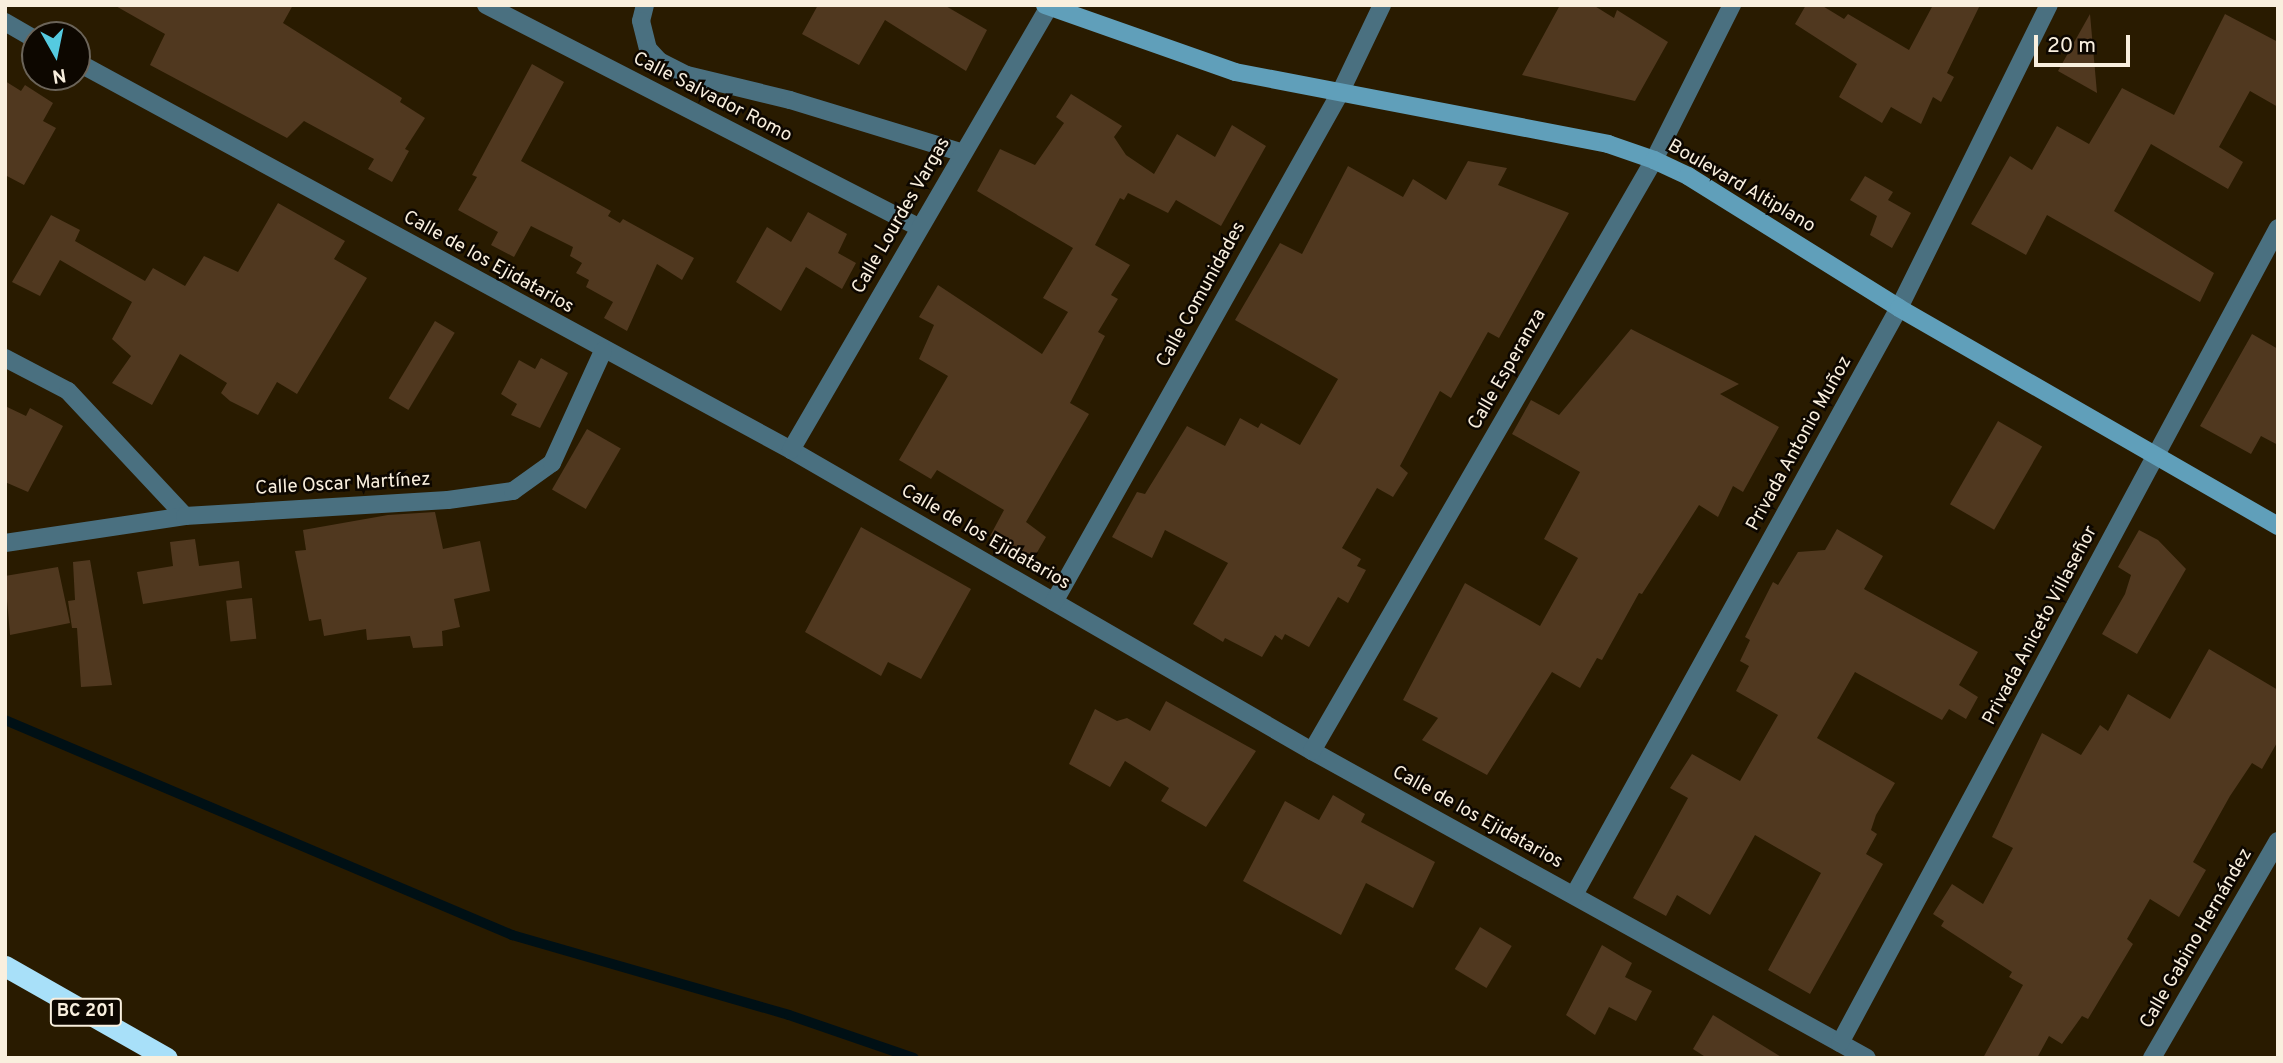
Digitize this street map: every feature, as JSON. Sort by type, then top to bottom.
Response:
[{"type":"highway","name":"BC 201","points":[[5,966],[167,1058]]},
{"type":"street","name":"Calle Salvador Romo","points":[[486,5],[919,228]]},
{"type":"street","points":[[645,5],[641,21],[648,49],[659,61],[687,75],[790,100],[963,153]]},
{"type":"street","name":"Calle Comunidades","points":[[1054,602],[1340,93],[1382,5]]},
{"type":"street","name":"Calle Esperanza","points":[[1312,751],[1654,160],[1732,5]]},
{"type":"street","name":"Privada Antonio Muñoz","points":[[1574,895],[1899,309],[2049,5]]},
{"type":"street","name":"Calle Lourdes Vargas","points":[[791,450],[1048,6]]},
{"type":"street","name":"Boulevard Altiplano","points":[[1048,6],[1235,72],[1608,144],[1654,160],[1688,176],[1899,309],[2278,526]]},
{"type":"street","points":[[5,22],[21,31]]},
{"type":"street","name":"Calle de los Ejidatarios","points":[[91,70],[603,351],[791,450],[1312,751],[1867,1058]]},
{"type":"street","name":"Privada Aniceto Villaseñor","points":[[1840,1043],[2278,228]]},
{"type":"street","name":"Calle Oscar Martínez","points":[[5,543],[184,516],[448,500],[513,491],[552,463],[603,351]]},
{"type":"street","points":[[5,358],[68,391],[184,516]]},
{"type":"street","name":"Calle Gabino Hernández","points":[[2152,1058],[2278,841]]},
{"type":"building","points":[[114,5],[293,5],[283,23],[402,98],[400,102],[425,118],[405,149],[409,151],[392,182],[368,169],[374,159],[304,121],[287,138],[150,65],[165,34]]},
{"type":"building","points":[[818,5],[944,5],[987,30],[966,71],[885,20],[859,65],[802,34]]},
{"type":"building","points":[[1560,5],[1593,5],[1614,18],[1617,10],[1668,42],[1635,101],[1522,75]]},
{"type":"building","points":[[1806,5],[1821,5],[1844,19],[1848,14],[1909,50],[1933,5],[1980,5],[1947,73],[1954,77],[1941,102],[1933,97],[1921,124],[1891,107],[1882,123],[1839,97],[1857,64],[1795,24]]},
{"type":"building","points":[[2090,14],[2097,93],[2058,71]]},
{"type":"building","points":[[2225,14],[2278,42],[2278,107],[2250,91],[2219,147],[2243,162],[2228,189],[2151,144],[2114,211],[2214,273],[2200,302],[2047,215],[2026,255],[1971,224],[2010,156],[2032,170],[2057,126],[2089,144],[2122,88],[2174,115]]},
{"type":"building","points":[[532,64],[564,82],[521,161],[611,211],[608,216],[620,223],[623,219],[694,258],[682,280],[657,264],[627,331],[604,318],[613,302],[586,287],[589,280],[576,273],[582,263],[570,256],[573,247],[531,226],[514,257],[491,245],[498,232],[458,210],[477,177],[472,175]]},
{"type":"building","points":[[5,81],[21,91],[34,91],[53,103],[43,121],[56,128],[24,185],[5,175]]},
{"type":"building","points":[[1071,94],[1122,126],[1114,137],[1126,155],[1154,174],[1177,134],[1215,157],[1232,125],[1266,146],[1221,226],[1176,200],[1168,213],[1128,193],[1124,200],[1120,198],[1095,245],[1130,265],[1111,295],[1118,299],[1098,332],[1105,336],[1070,403],[1089,414],[1026,522],[1046,537],[1032,561],[990,536],[1004,510],[937,470],[931,479],[899,460],[948,376],[919,359],[934,325],[919,317],[938,285],[1042,354],[1068,312],[1043,298],[1073,248],[977,191],[1000,149],[1035,165],[1064,123],[1056,117]]},
{"type":"building","points":[[1468,161],[1507,168],[1498,185],[1569,213],[1499,338],[1488,332],[1451,398],[1440,391],[1400,466],[1408,473],[1393,497],[1377,488],[1342,548],[1361,559],[1357,566],[1366,570],[1348,603],[1338,597],[1309,647],[1285,634],[1282,640],[1275,635],[1262,657],[1225,638],[1223,642],[1193,624],[1228,563],[1165,530],[1152,558],[1112,537],[1137,492],[1145,494],[1187,426],[1225,446],[1240,418],[1258,428],[1261,423],[1300,445],[1338,379],[1235,320],[1280,243],[1302,254],[1348,166],[1403,197],[1413,179],[1446,200]]},
{"type":"building","points":[[1865,176],[1893,192],[1888,200],[1911,213],[1892,248],[1870,235],[1877,216],[1850,200]]},
{"type":"building","points":[[278,203],[345,241],[334,259],[367,278],[297,394],[277,382],[258,415],[230,401],[221,393],[227,383],[180,354],[152,405],[112,383],[131,356],[112,339],[132,302],[60,260],[40,296],[12,282],[51,215],[80,230],[75,241],[145,281],[153,268],[185,286],[204,256],[238,272]]},
{"type":"building","points":[[808,212],[847,234],[838,253],[856,263],[842,289],[806,267],[781,311],[736,282],[767,227],[791,242]]},
{"type":"building","points":[[435,321],[455,333],[408,410],[389,398]]},
{"type":"building","points":[[1631,329],[1739,384],[1720,394],[1779,427],[1743,492],[1733,486],[1718,517],[1699,505],[1642,594],[1639,593],[1602,660],[1597,658],[1580,688],[1552,672],[1487,775],[1422,740],[1438,718],[1403,700],[1465,583],[1540,626],[1578,558],[1544,539],[1580,472],[1512,434],[1531,400],[1559,415]]},
{"type":"building","points":[[2252,334],[2278,349],[2278,445],[2261,436],[2251,454],[2200,426]]},
{"type":"building","points":[[541,358],[568,373],[540,428],[511,415],[517,404],[501,394],[519,360],[535,369]]},
{"type":"building","points":[[5,406],[26,416],[30,408],[63,426],[28,492],[5,482]]},
{"type":"building","points":[[1998,421],[2042,446],[1994,530],[1950,504]]},
{"type":"building","points":[[587,429],[621,448],[586,509],[552,490]]},
{"type":"building","points":[[435,512],[443,549],[480,541],[490,591],[454,599],[460,627],[442,631],[443,646],[413,648],[410,636],[367,640],[366,629],[324,636],[321,619],[309,621],[295,551],[306,550],[303,530],[388,515]]},
{"type":"building","points":[[861,527],[971,589],[921,679],[888,662],[881,676],[805,632]]},
{"type":"building","points":[[1837,529],[1883,556],[1864,589],[1978,652],[1959,685],[1978,697],[1966,719],[1949,709],[1942,720],[1855,672],[1817,738],[1895,783],[1876,815],[1871,830],[1877,834],[1866,854],[1883,864],[1810,994],[1768,970],[1821,873],[1755,835],[1710,915],[1677,895],[1666,916],[1633,898],[1688,798],[1670,788],[1692,754],[1740,781],[1778,715],[1736,691],[1749,666],[1740,661],[1750,640],[1745,637],[1773,582],[1778,585],[1798,552],[1825,550]]},
{"type":"building","points":[[2139,530],[2158,540],[2186,569],[2137,654],[2102,634],[2125,594],[2131,575],[2118,567]]},
{"type":"building","points":[[195,539],[199,566],[239,561],[242,588],[143,604],[137,572],[173,566],[170,542]]},
{"type":"building","points":[[90,560],[112,685],[81,687],[77,628],[72,628],[68,601],[75,600],[73,562]]},
{"type":"building","points":[[58,567],[70,623],[10,635],[5,576]]},
{"type":"building","points":[[252,598],[256,639],[230,641],[226,601]]},
{"type":"building","points":[[2209,649],[2278,690],[2278,741],[2262,769],[2252,763],[2230,796],[2193,862],[2206,870],[2179,917],[2150,899],[2127,939],[2133,944],[2088,1019],[2082,1016],[2062,1044],[2049,1036],[2037,1058],[1983,1058],[2023,985],[2009,977],[2012,972],[1941,926],[1944,921],[1933,914],[1952,884],[1983,904],[2013,848],[1992,837],[2042,733],[2081,755],[2100,725],[2108,731],[2128,694],[2170,719]]},
{"type":"building","points":[[1166,701],[1256,751],[1206,827],[1161,801],[1169,788],[1125,761],[1110,787],[1069,764],[1095,709],[1117,721],[1127,718],[1150,731]]},
{"type":"building","points":[[1333,795],[1365,814],[1361,822],[1435,862],[1413,908],[1366,883],[1341,935],[1243,881],[1285,801],[1319,820]]},
{"type":"building","points":[[1480,927],[1512,946],[1486,988],[1455,969]]},
{"type":"building","points":[[1602,945],[1632,963],[1625,977],[1652,991],[1636,1021],[1609,1007],[1595,1035],[1566,1015]]},
{"type":"building","points":[[1713,1015],[1783,1058],[1707,1058],[1693,1049]]},
{"type":"waterway","points":[[5,720],[512,935],[789,1015],[914,1058]]}]
